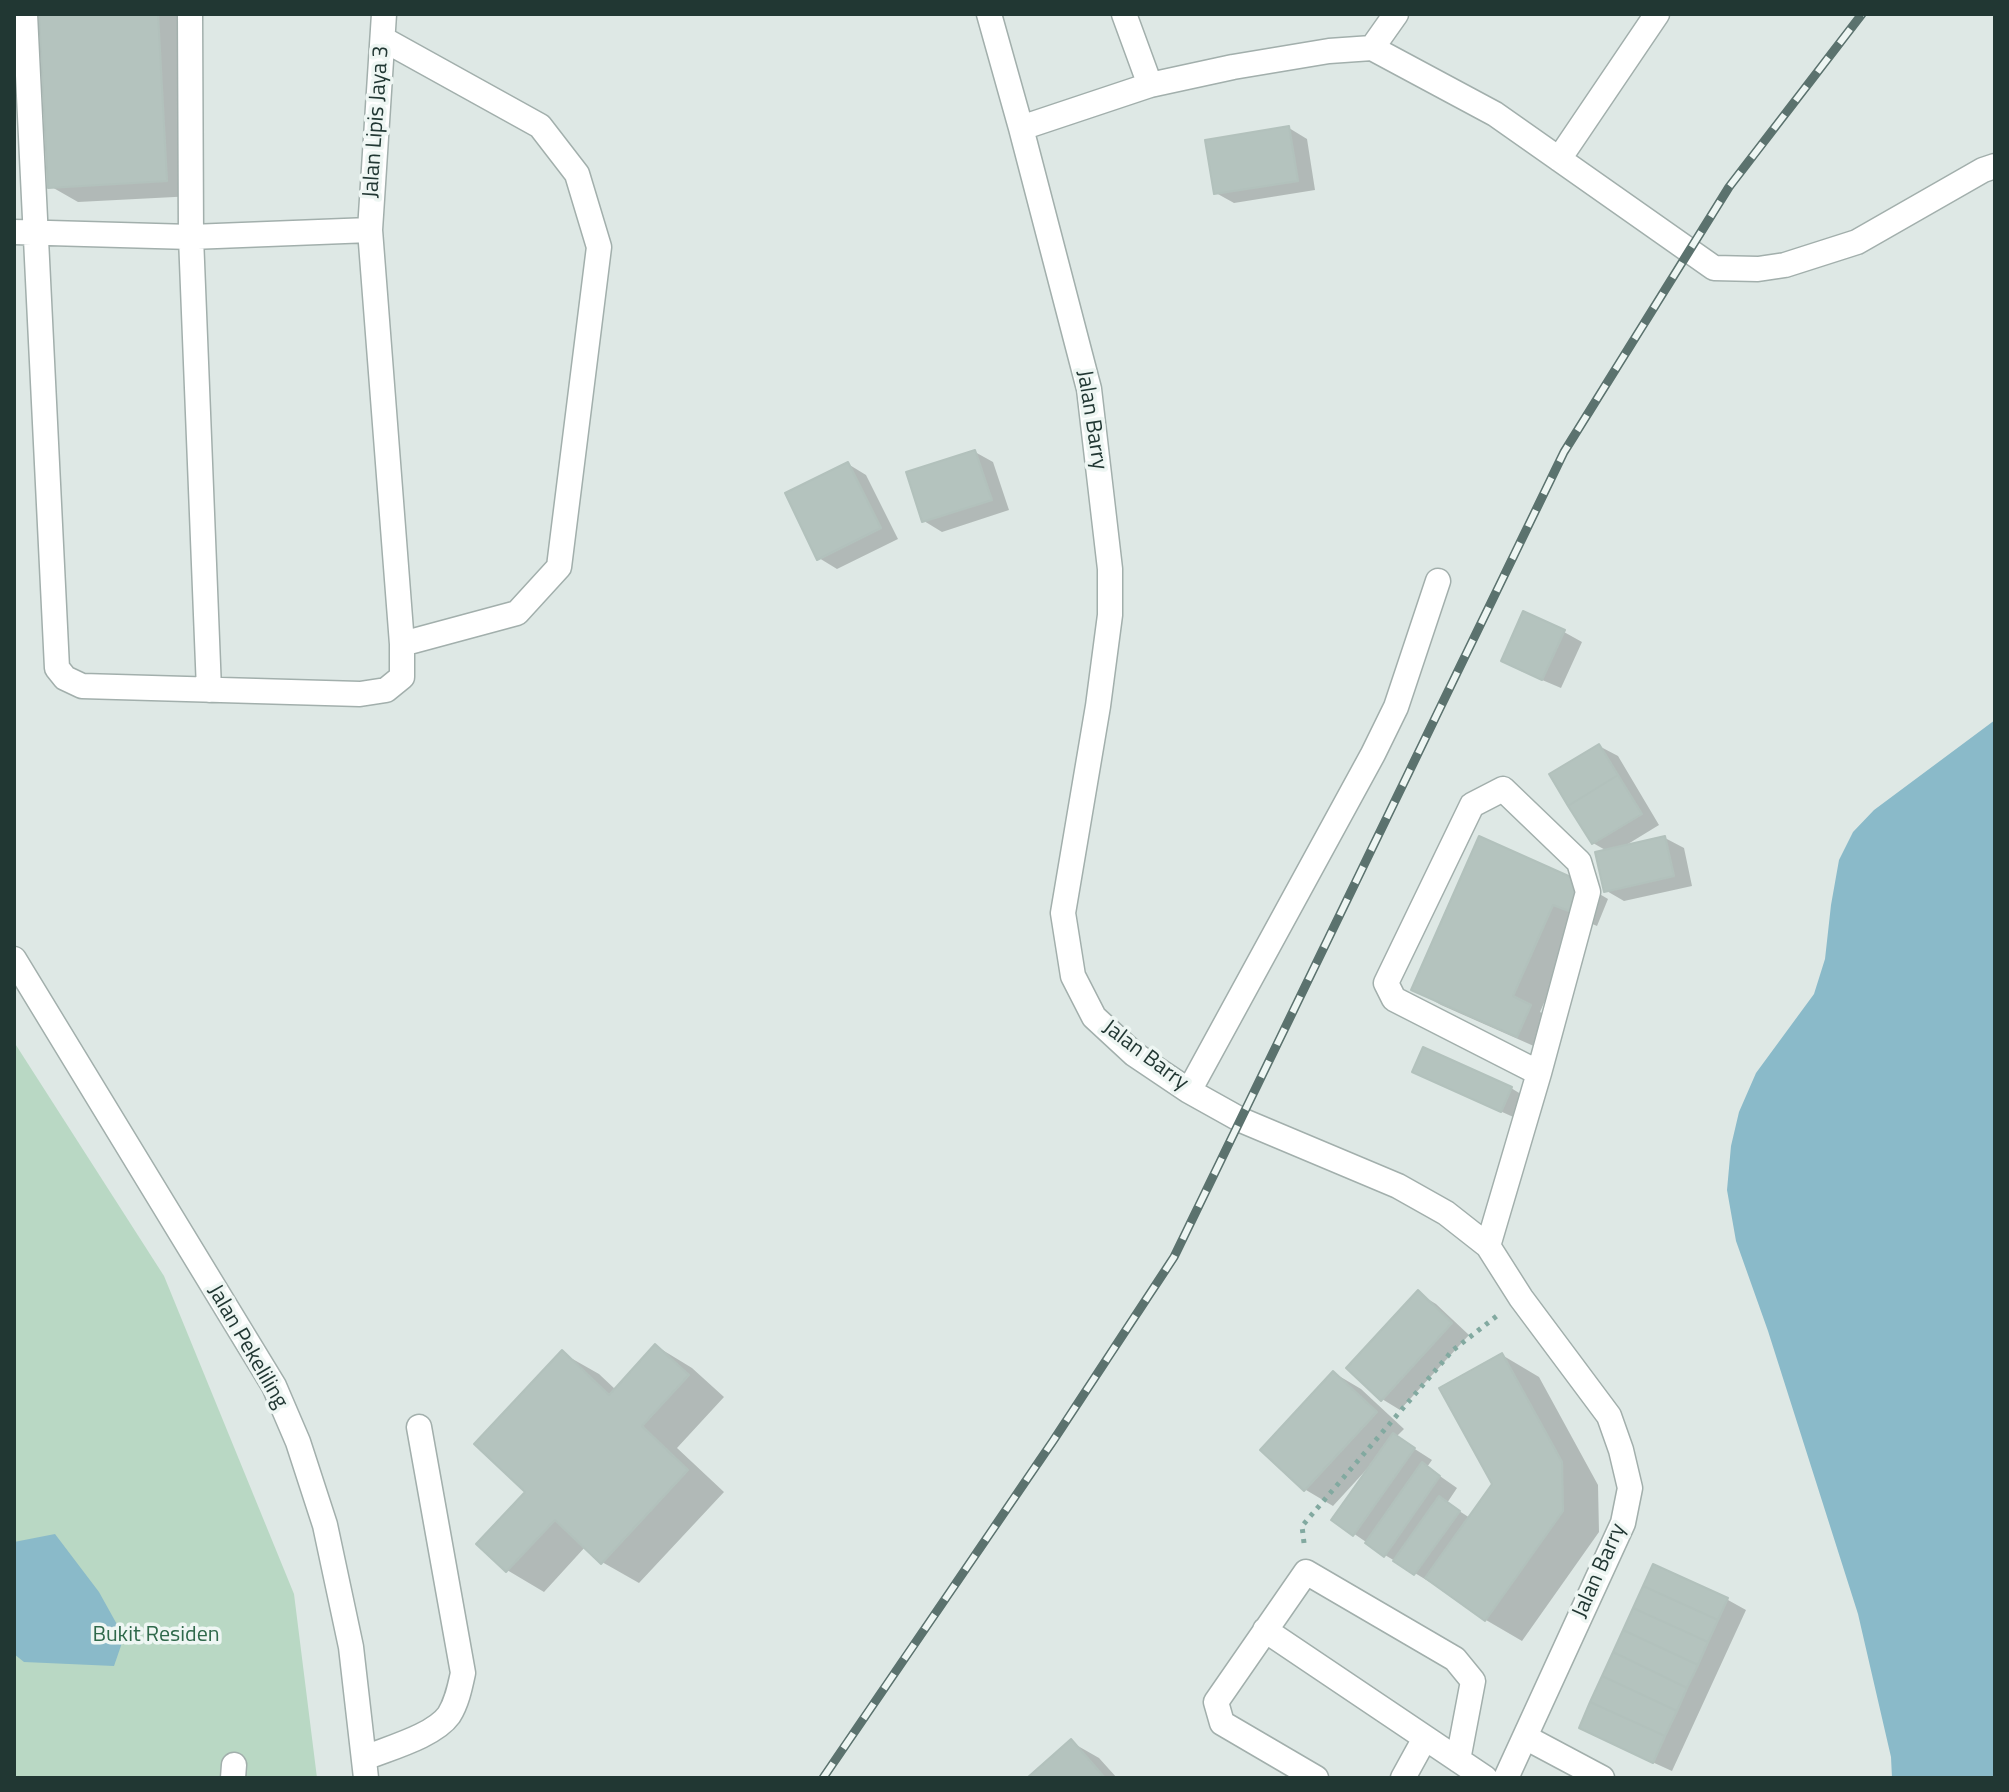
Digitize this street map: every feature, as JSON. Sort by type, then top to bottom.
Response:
[{"type":"street","points":[[25,14],[25,232],[57,668],[65,678],[82,686],[209,690],[191,237],[190,14]]},
{"type":"street","name":"Jalan Lipis Jaya 3","points":[[209,690],[360,694],[386,690],[402,677],[370,230],[384,14]]},
{"type":"street","name":"Jalan Barry","points":[[989,14],[1089,389],[1110,569],[1110,615],[1100,691],[1063,913],[1073,976],[1094,1017],[1134,1054],[1189,1091],[1241,1120],[1398,1186],[1446,1213],[1488,1246],[1521,1298],[1609,1416],[1621,1450],[1630,1488],[1623,1523],[1506,1778]]},
{"type":"street","points":[[1124,14],[1150,85]]},
{"type":"street","points":[[1372,48],[1396,14]]},
{"type":"street","points":[[1559,159],[1657,14]]},
{"type":"street","points":[[383,39],[540,126],[577,174],[599,247],[559,567],[517,613],[402,644]]},
{"type":"street","points":[[1021,128],[1150,85],[1233,67],[1329,51],[1372,48],[1495,114],[1714,268],[1758,269],[1785,265],[1857,242],[1995,166]]},
{"type":"street","points":[[25,232],[191,237],[370,230]]},
{"type":"street","points":[[1189,1091],[1396,707],[1438,581]]},
{"type":"street","points":[[1488,1246],[1539,1073],[1588,892],[1579,862],[1503,789],[1472,805],[1386,983],[1394,999],[1539,1073]]},
{"type":"street","name":"Jalan Pekeliling","points":[[14,959],[274,1386],[298,1442],[325,1525],[351,1647],[365,1768]]},
{"type":"street","points":[[365,1768],[431,1731],[448,1716],[463,1673],[419,1427]]},
{"type":"street","points":[[1316,1778],[1222,1723],[1216,1702],[1306,1572],[1455,1659],[1473,1681],[1458,1760]]},
{"type":"street","points":[[1265,1630],[1485,1778]]},
{"type":"street","points":[[1525,1737],[1602,1778]]},
{"type":"street","points":[[1403,1778],[1425,1738]]},
{"type":"path","points":[[1306,1572],[1302,1526],[1452,1351],[1521,1298]]},
{"type":"green space","name":"Bukit Residen","points":[[14,1042],[164,1276],[294,1594],[317,1778],[14,1778]]},
{"type":"water","points":[[1995,720],[1995,1778],[1892,1778],[1891,1757],[1858,1614],[1768,1331],[1736,1241],[1727,1190],[1731,1146],[1739,1112],[1756,1073],[1814,994],[1825,959],[1839,860],[1853,832],[1874,810]]},
{"type":"water","points":[[55,1534],[99,1592],[124,1637],[114,1666],[24,1662],[14,1654],[14,1542]]},
{"type":"building","points":[[39,14],[158,14],[167,181],[48,188]]},
{"type":"building","points":[[1289,126],[1298,181],[1214,194],[1205,140]]},
{"type":"building","points":[[975,450],[992,500],[922,522],[906,472]]},
{"type":"building","points":[[848,462],[881,528],[817,560],[785,493]]},
{"type":"building","points":[[1523,611],[1565,630],[1542,680],[1501,661]]},
{"type":"building","points":[[1599,744],[1618,775],[1568,806],[1549,774]]},
{"type":"building","points":[[1618,775],[1642,814],[1592,844],[1568,806]]},
{"type":"building","points":[[1479,836],[1582,882],[1569,911],[1553,905],[1513,996],[1531,1005],[1517,1037],[1411,990]]},
{"type":"building","points":[[1665,836],[1674,876],[1604,892],[1595,852]]},
{"type":"building","points":[[1423,1047],[1512,1087],[1501,1112],[1412,1072]]},
{"type":"building","points":[[1418,1290],[1452,1323],[1381,1401],[1346,1368]]},
{"type":"building","points":[[655,1344],[689,1375],[642,1426],[688,1470],[601,1564],[555,1520],[506,1572],[476,1544],[525,1492],[474,1444],[562,1350],[609,1395]]},
{"type":"building","points":[[1502,1353],[1562,1462],[1563,1511],[1485,1621],[1425,1578],[1492,1484],[1439,1388]]},
{"type":"building","points":[[1333,1371],[1377,1412],[1304,1491],[1260,1450]]},
{"type":"building","points":[[1393,1433],[1415,1448],[1353,1536],[1331,1520]]},
{"type":"building","points":[[1422,1462],[1440,1476],[1384,1557],[1365,1543]]},
{"type":"building","points":[[1439,1496],[1460,1511],[1414,1575],[1393,1561]]},
{"type":"building","points":[[1653,1564],[1728,1598],[1718,1620],[1643,1586]]},
{"type":"building","points":[[1643,1586],[1718,1620],[1708,1642],[1633,1608]]},
{"type":"building","points":[[1633,1608],[1708,1642],[1698,1665],[1623,1630]]},
{"type":"building","points":[[1623,1630],[1698,1665],[1687,1688],[1613,1652]]},
{"type":"building","points":[[1613,1652],[1687,1688],[1677,1711],[1602,1676]]},
{"type":"building","points":[[1602,1676],[1677,1711],[1665,1736],[1590,1702]]},
{"type":"building","points":[[1590,1702],[1665,1736],[1653,1763],[1579,1728]]},
{"type":"building","points":[[1071,1739],[1105,1778],[1027,1778]]},
{"type":"railway","points":[[823,1778],[1053,1441],[1174,1257],[1564,452],[1729,187],[1862,14]]}]
